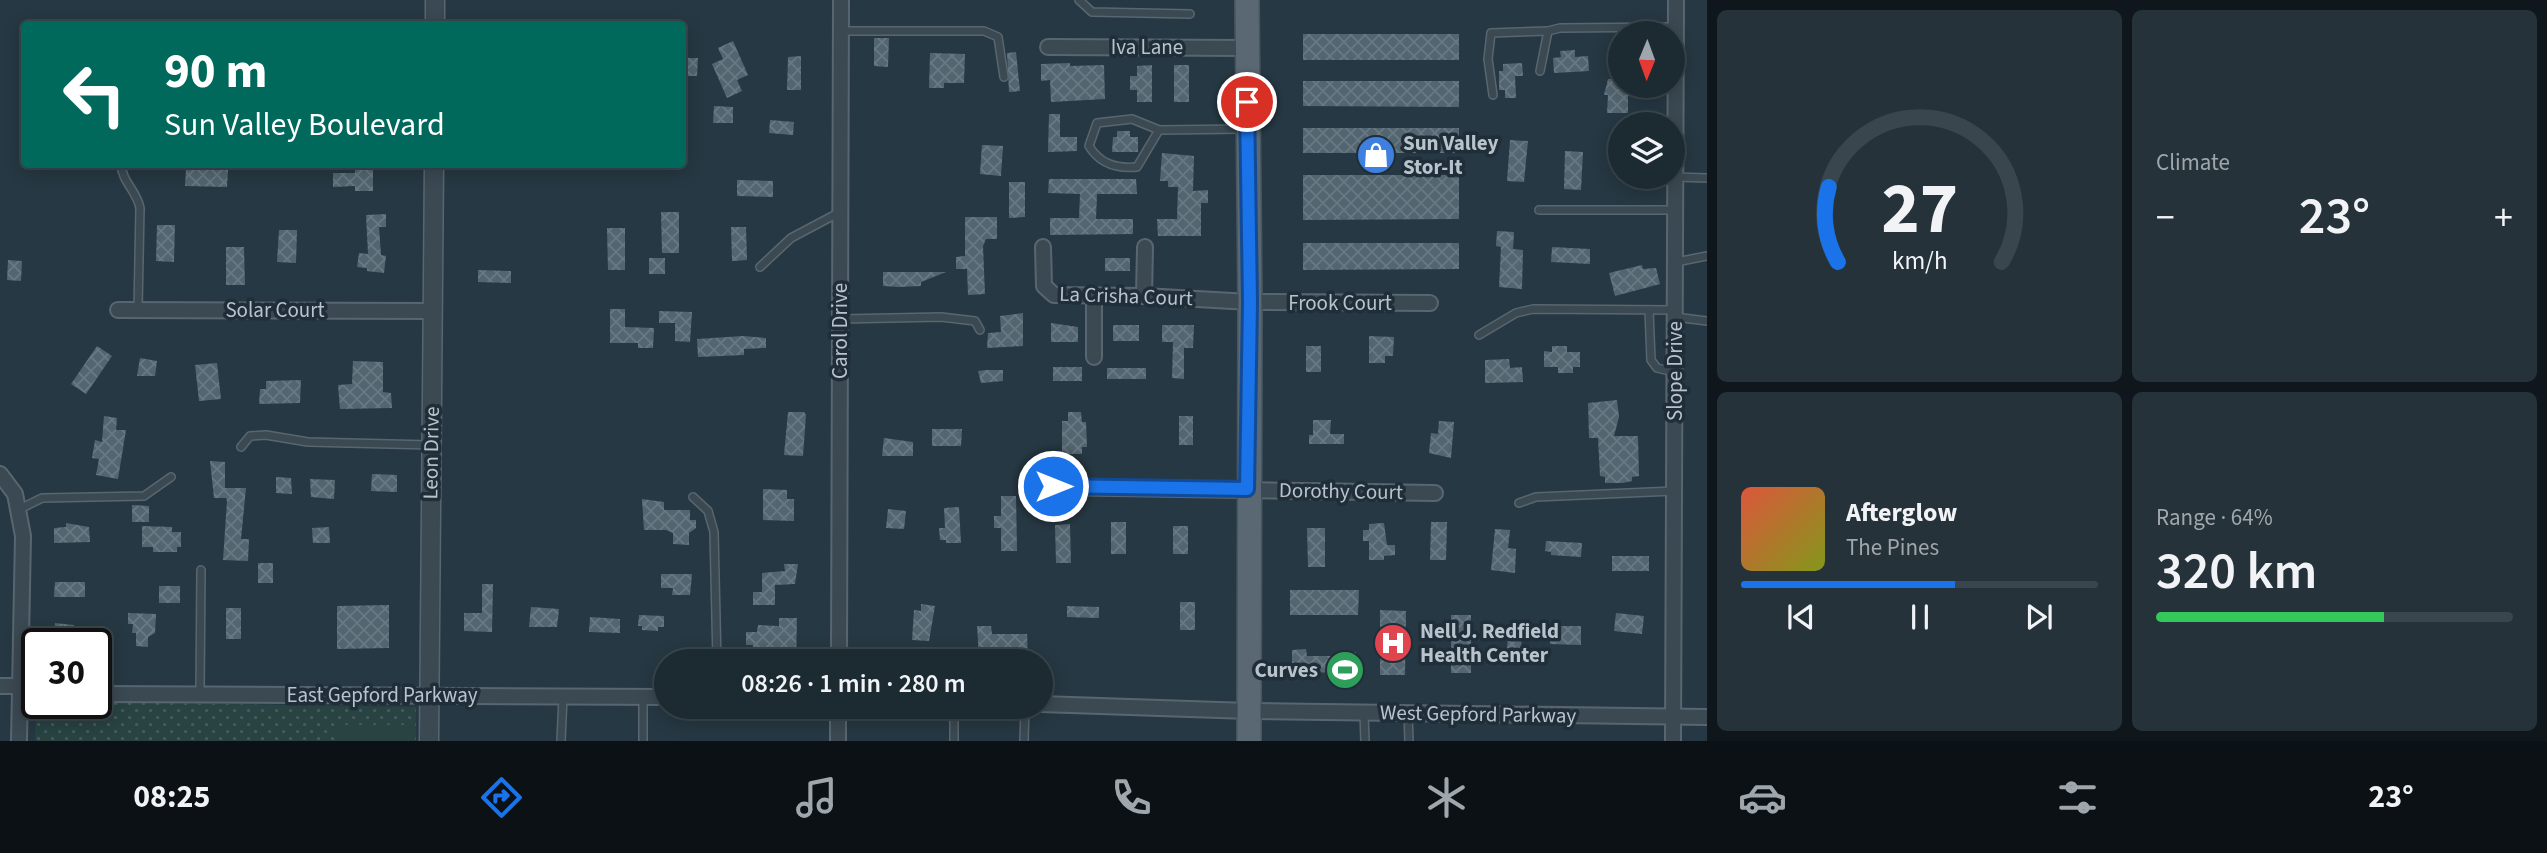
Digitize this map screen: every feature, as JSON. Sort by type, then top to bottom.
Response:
[{"type":"main road","points":[[1247,0],[1250,302],[1247,489],[1249,741]]},
{"type":"street","points":[[435,0],[435,21]]},
{"type":"street","name":"Carol Drive","points":[[839,649],[841,0]]},
{"type":"street","name":"Slope Drive","points":[[1676,0],[1676,21]]},
{"type":"street","name":"Iva Lane","points":[[1048,47],[1247,48]]},
{"type":"street","name":"Leon Drive","points":[[429,741],[434,168]]},
{"type":"street","name":"Slope Drive","points":[[1673,741],[1675,189]]},
{"type":"street","name":"La Crisha Court","points":[[1043,247],[1044,286],[1054,295],[1144,296],[1250,302]]},
{"type":"street","points":[[1144,296],[1145,247]]},
{"type":"street","points":[[1094,297],[1094,357]]},
{"type":"street","name":"Frook Court","points":[[1250,302],[1430,303]]},
{"type":"street","name":"Solar Court","points":[[118,310],[433,311]]},
{"type":"street","points":[[0,474],[15,494],[20,509],[23,536],[19,741]]},
{"type":"street","name":"Dorothy Court","points":[[1053,486],[1436,493]]},
{"type":"street","points":[[0,686],[20,686]]},
{"type":"street","name":"East Gepford Parkway","points":[[112,694],[654,697]]},
{"type":"street","points":[[1053,704],[1249,711]]},
{"type":"street","name":"West Gepford Parkway","points":[[1249,711],[1707,717]]},
{"type":"street","points":[[838,719],[838,741]]},
{"type":"lane","points":[[1079,0],[1092,12],[1190,14]]},
{"type":"lane","points":[[1493,95],[1488,59],[1491,33],[1608,28]]},
{"type":"lane","points":[[841,31],[984,31],[998,37],[1004,77]]},
{"type":"lane","points":[[1540,71],[1548,31]]},
{"type":"lane","points":[[1159,130],[1137,167],[1107,164],[1097,159],[1089,146],[1097,123],[1101,120],[1132,119],[1159,130],[1247,129]]},
{"type":"lane","points":[[121,168],[121,176],[136,194],[140,208],[138,310]]},
{"type":"lane","points":[[1685,177],[1707,178]]},
{"type":"lane","points":[[1539,210],[1675,210]]},
{"type":"lane","points":[[760,268],[791,239],[840,212]]},
{"type":"lane","points":[[1675,262],[1707,256]]},
{"type":"lane","points":[[1479,335],[1516,313],[1533,309],[1649,310],[1707,321]]},
{"type":"lane","points":[[1649,310],[1651,360],[1657,368],[1675,372]]},
{"type":"lane","points":[[840,319],[941,317],[975,321],[980,330]]},
{"type":"lane","points":[[241,447],[250,436],[266,435],[308,442],[431,445]]},
{"type":"lane","points":[[20,509],[42,498],[144,496],[172,477]]},
{"type":"lane","points":[[1519,503],[1536,497],[1674,491]]},
{"type":"lane","points":[[693,497],[708,510],[713,532],[717,649]]},
{"type":"lane","points":[[200,695],[201,570]]},
{"type":"lane","points":[[561,741],[563,696]]},
{"type":"lane","points":[[643,697],[643,741]]},
{"type":"lane","points":[[1364,712],[1365,741]]},
{"type":"lane","points":[[1408,713],[1409,741]]},
{"type":"lane","points":[[954,719],[954,741]]},
{"type":"lane","points":[[1024,741],[1025,719]]},
{"type":"green space","points":[[112,702],[416,707],[416,741],[35,741],[36,719],[112,719]]},
{"type":"green space","points":[[334,725],[413,725],[412,741],[334,741]]},
{"type":"building","points":[[1303,34],[1459,34],[1459,60],[1303,60]]},
{"type":"building","points":[[874,38],[889,38],[888,67],[874,66]]},
{"type":"building","points":[[733,41],[748,75],[737,80],[742,91],[727,98],[712,64],[723,59],[718,48]]},
{"type":"building","points":[[1575,50],[1575,57],[1588,56],[1589,71],[1554,73],[1553,58],[1561,57],[1560,51]]},
{"type":"building","points":[[1016,52],[1020,91],[1009,92],[1007,53]]},
{"type":"building","points":[[930,53],[965,54],[964,83],[944,83],[944,88],[929,88]]},
{"type":"building","points":[[801,56],[801,90],[787,90],[788,57]]},
{"type":"building","points":[[686,58],[698,58],[697,76],[686,76]]},
{"type":"building","points":[[1070,63],[1070,66],[1104,65],[1105,99],[1051,102],[1050,80],[1041,81],[1041,64]]},
{"type":"building","points":[[1522,63],[1523,76],[1515,76],[1516,98],[1505,98],[1505,90],[1499,90],[1499,71],[1503,71],[1503,64]]},
{"type":"building","points":[[1152,65],[1152,102],[1137,102],[1137,90],[1130,90],[1130,76],[1137,76],[1137,66]]},
{"type":"building","points":[[1174,65],[1189,65],[1189,102],[1174,102]]},
{"type":"building","points":[[1608,79],[1608,95],[1604,95]]},
{"type":"building","points":[[1303,81],[1459,81],[1459,107],[1303,106]]},
{"type":"building","points":[[1608,95],[1608,98],[1628,98],[1628,112],[1607,113]]},
{"type":"building","points":[[714,106],[733,107],[733,123],[713,123]]},
{"type":"building","points":[[1049,114],[1060,114],[1060,137],[1077,137],[1077,151],[1048,152]]},
{"type":"building","points":[[770,120],[794,122],[793,135],[769,133]]},
{"type":"building","points":[[1303,128],[1459,128],[1459,153],[1303,153]]},
{"type":"building","points":[[1117,131],[1130,131],[1130,137],[1138,137],[1138,152],[1112,152],[1113,137],[1117,137]]},
{"type":"building","points":[[1510,140],[1528,141],[1524,182],[1507,181]]},
{"type":"building","points":[[982,145],[1003,146],[1001,176],[980,174]]},
{"type":"building","points":[[1565,151],[1583,152],[1581,190],[1564,189]]},
{"type":"building","points":[[1162,153],[1194,156],[1193,191],[1208,190],[1208,203],[1201,203],[1201,236],[1158,236],[1157,219],[1177,219],[1178,187],[1168,187],[1168,181],[1160,181]]},
{"type":"building","points":[[355,168],[373,168],[373,191],[355,191],[355,186],[333,187],[333,173],[355,173]]},
{"type":"building","points":[[186,169],[228,170],[227,187],[185,186]]},
{"type":"building","points":[[1303,175],[1459,175],[1459,219],[1303,220]]},
{"type":"building","points":[[1049,179],[1136,179],[1137,194],[1097,194],[1096,219],[1133,219],[1133,234],[1050,235],[1050,218],[1079,218],[1080,194],[1048,193]]},
{"type":"building","points":[[737,180],[773,181],[773,197],[737,196]]},
{"type":"building","points":[[1009,182],[1025,182],[1025,217],[1009,218]]},
{"type":"building","points":[[661,212],[679,212],[679,253],[662,253]]},
{"type":"building","points":[[386,214],[386,227],[379,227],[381,255],[386,256],[384,273],[357,267],[359,253],[368,254],[366,215]]},
{"type":"building","points":[[965,217],[997,217],[997,239],[986,239],[983,246],[985,294],[968,295],[967,269],[956,269],[956,257],[965,256]]},
{"type":"building","points":[[157,225],[175,225],[174,262],[156,261]]},
{"type":"building","points":[[731,227],[746,227],[747,260],[732,261]]},
{"type":"building","points":[[607,228],[625,228],[625,270],[608,270]]},
{"type":"building","points":[[279,230],[297,230],[296,263],[277,262]]},
{"type":"building","points":[[1497,231],[1514,232],[1513,249],[1523,250],[1522,289],[1499,287],[1501,247],[1496,246]]},
{"type":"building","points":[[1303,243],[1459,243],[1459,269],[1303,270]]},
{"type":"building","points":[[226,247],[244,247],[245,285],[226,285]]},
{"type":"building","points":[[1552,247],[1590,249],[1590,264],[1551,262]]},
{"type":"building","points":[[649,258],[665,258],[665,274],[649,274]]},
{"type":"building","points":[[1105,258],[1130,258],[1130,271],[1105,271]]},
{"type":"building","points":[[8,260],[22,261],[21,281],[7,280]]},
{"type":"building","points":[[1642,265],[1643,269],[1656,268],[1660,284],[1615,296],[1609,273]]},
{"type":"building","points":[[478,270],[511,271],[511,283],[478,282]]},
{"type":"building","points":[[883,272],[946,272],[921,282],[921,286],[899,287],[883,286]]},
{"type":"building","points":[[610,309],[625,309],[625,327],[654,328],[653,348],[638,348],[638,343],[610,343]]},
{"type":"building","points":[[659,311],[692,312],[690,342],[675,341],[675,323],[659,323]]},
{"type":"building","points":[[1023,313],[1023,346],[987,348],[988,333],[1001,332],[1000,316]]},
{"type":"building","points":[[1051,323],[1078,327],[1078,342],[1051,342]]},
{"type":"building","points":[[1113,325],[1139,325],[1139,341],[1113,341]]},
{"type":"building","points":[[1162,325],[1194,325],[1193,348],[1184,348],[1184,379],[1172,378],[1173,342],[1162,342]]},
{"type":"building","points":[[743,336],[766,338],[766,348],[744,349],[744,355],[698,357],[697,339]]},
{"type":"building","points":[[1369,336],[1394,337],[1393,356],[1385,356],[1385,363],[1369,363]]},
{"type":"building","points":[[97,346],[112,356],[86,394],[71,384]]},
{"type":"building","points":[[1306,346],[1321,346],[1321,372],[1306,372]]},
{"type":"building","points":[[1552,346],[1567,346],[1567,352],[1580,352],[1580,367],[1573,367],[1573,373],[1558,373],[1558,367],[1544,367],[1544,351],[1552,352]]},
{"type":"building","points":[[140,358],[157,361],[155,376],[137,376]]},
{"type":"building","points":[[1509,359],[1510,368],[1522,367],[1523,382],[1485,383],[1485,360]]},
{"type":"building","points":[[353,361],[383,362],[383,392],[391,393],[392,408],[340,409],[338,385],[352,384]]},
{"type":"building","points":[[217,363],[221,399],[199,401],[195,365]]},
{"type":"building","points":[[1053,367],[1082,367],[1082,381],[1053,381]]},
{"type":"building","points":[[1107,368],[1146,368],[1146,379],[1107,379]]},
{"type":"building","points":[[1003,370],[1003,381],[981,383],[978,371]]},
{"type":"building","points":[[301,380],[300,403],[259,404],[260,389],[266,389],[266,381]]},
{"type":"building","points":[[1617,400],[1619,417],[1614,436],[1638,436],[1639,476],[1623,483],[1605,483],[1605,477],[1600,476],[1598,438],[1589,438],[1588,403]]},
{"type":"building","points":[[788,412],[804,412],[806,415],[803,456],[784,455]]},
{"type":"building","points":[[1068,412],[1081,412],[1082,422],[1086,422],[1087,447],[1082,447],[1082,454],[1062,454],[1062,421],[1068,421]]},
{"type":"building","points":[[104,416],[117,418],[116,430],[126,430],[118,479],[96,475],[99,459],[92,458],[95,440],[102,442]]},
{"type":"building","points":[[1179,416],[1193,416],[1193,445],[1179,445]]},
{"type":"building","points":[[1313,420],[1331,420],[1330,434],[1344,434],[1344,444],[1309,444],[1309,435],[1313,435]]},
{"type":"building","points":[[1439,421],[1454,422],[1451,458],[1429,453],[1431,433],[1438,434]]},
{"type":"building","points":[[932,429],[962,429],[961,446],[932,446]]},
{"type":"building","points":[[884,438],[913,442],[913,456],[882,456]]},
{"type":"building","points":[[210,461],[225,462],[225,488],[246,488],[241,539],[249,539],[248,561],[223,560],[227,501],[226,498],[214,498]]},
{"type":"building","points":[[372,474],[397,475],[397,492],[371,491]]},
{"type":"building","points":[[276,477],[291,478],[292,494],[276,493]]},
{"type":"building","points":[[310,479],[335,480],[334,499],[311,497]]},
{"type":"building","points":[[763,489],[787,490],[787,499],[794,499],[794,521],[763,520]]},
{"type":"building","points":[[1001,496],[1016,496],[1017,551],[1001,551],[1001,528],[994,528],[994,516],[1001,516]]},
{"type":"building","points":[[642,499],[664,502],[664,510],[690,510],[690,520],[696,520],[696,528],[689,533],[689,545],[673,544],[673,533],[666,530],[644,530]]},
{"type":"building","points":[[132,505],[149,506],[149,522],[132,522]]},
{"type":"building","points":[[959,507],[961,543],[946,543],[946,540],[940,540],[939,528],[945,528],[944,508]]},
{"type":"building","points":[[888,509],[906,511],[904,529],[886,528]]},
{"type":"building","points":[[1111,522],[1126,522],[1126,554],[1111,554]]},
{"type":"building","points":[[1431,522],[1447,522],[1446,560],[1430,560]]},
{"type":"building","points":[[66,523],[89,527],[90,542],[54,543],[54,528],[66,527]]},
{"type":"building","points":[[1384,523],[1387,545],[1395,545],[1395,555],[1384,556],[1384,560],[1369,560],[1369,541],[1363,541],[1363,530],[1369,530],[1369,524]]},
{"type":"building","points":[[1070,524],[1071,563],[1056,563],[1055,525]]},
{"type":"building","points":[[142,526],[172,527],[172,532],[181,532],[181,547],[177,547],[177,552],[153,552],[153,547],[142,547]]},
{"type":"building","points":[[1173,526],[1188,526],[1188,554],[1173,554]]},
{"type":"building","points":[[329,527],[330,543],[313,543],[312,528]]},
{"type":"building","points":[[1307,528],[1325,528],[1325,567],[1308,567]]},
{"type":"building","points":[[1495,529],[1510,530],[1508,548],[1516,549],[1515,573],[1491,570]]},
{"type":"building","points":[[1546,541],[1582,543],[1581,557],[1551,555],[1551,552],[1545,551]]},
{"type":"building","points":[[1612,556],[1649,556],[1649,571],[1612,571]]},
{"type":"building","points":[[258,563],[273,563],[273,583],[258,583]]},
{"type":"building","points":[[784,564],[798,564],[795,584],[775,585],[775,605],[753,605],[753,592],[762,592],[762,573],[785,571]]},
{"type":"building","points":[[661,574],[692,574],[690,595],[672,595],[673,588],[661,588]]},
{"type":"building","points":[[55,582],[85,582],[85,597],[54,597]]},
{"type":"building","points":[[482,584],[493,584],[492,632],[464,631],[464,613],[482,613]]},
{"type":"building","points":[[159,586],[180,586],[180,603],[159,603]]},
{"type":"building","points":[[1290,590],[1359,590],[1358,615],[1290,615]]},
{"type":"building","points":[[1180,602],[1195,602],[1195,630],[1180,630]]},
{"type":"building","points":[[921,604],[935,606],[929,641],[912,640],[914,610],[921,611]]},
{"type":"building","points":[[389,605],[389,648],[337,649],[337,606]]},
{"type":"building","points":[[1067,606],[1099,607],[1099,618],[1067,617]]},
{"type":"building","points":[[531,607],[559,609],[557,627],[529,627]]},
{"type":"building","points":[[226,608],[241,608],[241,639],[226,639]]},
{"type":"building","name":"Nell J. Redfield Health Center","points":[[1380,610],[1406,611],[1405,675],[1380,675]]},
{"type":"building","points":[[128,613],[156,614],[155,633],[148,637],[148,647],[136,646],[136,633],[132,633],[133,624],[128,624]]},
{"type":"building","points":[[1616,613],[1644,616],[1642,634],[1614,631]]},
{"type":"building","points":[[639,615],[664,616],[664,627],[658,627],[658,631],[642,630],[642,626],[638,626]]},
{"type":"building","points":[[1451,615],[1471,615],[1471,673],[1451,673]]},
{"type":"building","points":[[590,617],[620,619],[620,633],[589,632]]},
{"type":"building","points":[[779,618],[797,618],[796,649],[753,649],[753,645],[746,645],[746,632],[757,632],[758,625],[779,626]]},
{"type":"building","points":[[55,623],[74,625],[74,628],[55,628]]},
{"type":"building","points":[[1509,623],[1523,624],[1520,661],[1506,660]]},
{"type":"building","points":[[977,626],[991,626],[992,634],[1027,634],[1028,649],[979,649]]},
{"type":"building","points":[[1550,626],[1581,626],[1581,645],[1550,644]]},
{"type":"building","points":[[1306,649],[1307,656],[1345,656],[1346,652],[1356,652],[1355,673],[1292,672],[1292,650]]},
{"type":"place","name":"Sun Valley Stor-It","points":[[1376,155]]},
{"type":"place","name":"Nell J. Redfield Health Center","points":[[1393,643]]},
{"type":"place","name":"Curves","points":[[1345,670]]},
{"type":"route","points":[[1053,486],[1247,489],[1250,302],[1247,102]]}]
